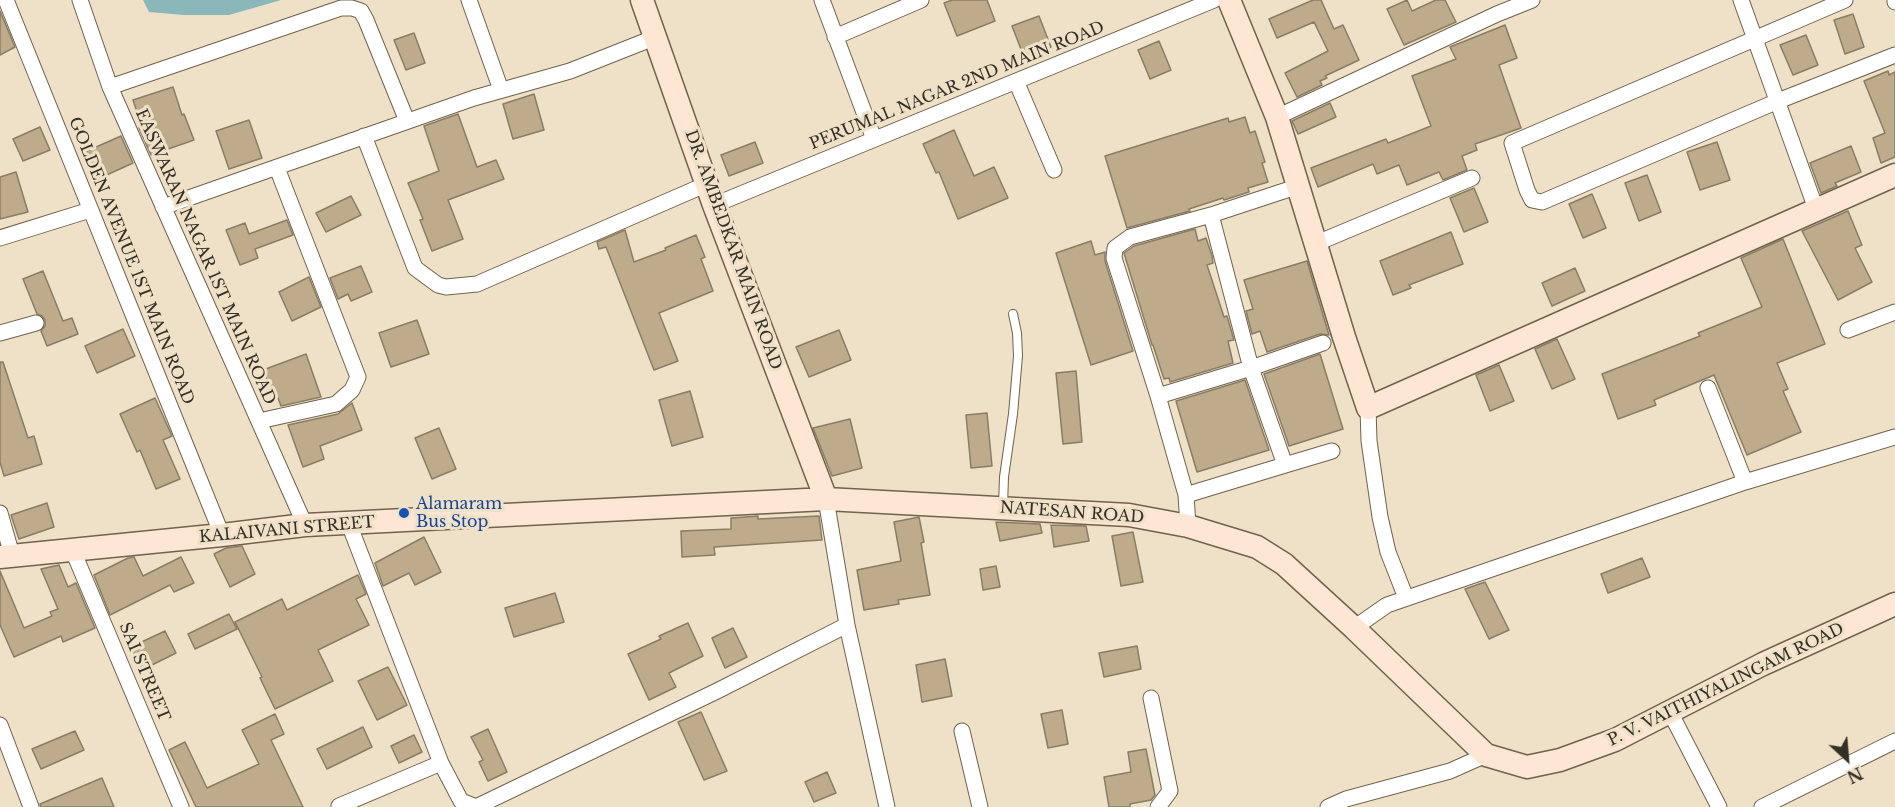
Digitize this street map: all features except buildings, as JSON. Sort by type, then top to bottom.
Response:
[{"type":"street","name":"GOLDEN AVENUE 1ST MAIN ROAD","points":[[6,0],[222,535]]},
{"type":"street","name":"EASWARAN NAGAR 1ST MAIN ROAD","points":[[80,0],[110,87],[305,525]]},
{"type":"street","points":[[469,0],[501,90]]},
{"type":"street","name":"DR. AMBEDKAR MAIN ROAD","points":[[642,0],[711,195],[826,499]]},
{"type":"street","points":[[822,0],[874,139]]},
{"type":"street","points":[[835,37],[921,0]]},
{"type":"street","name":"PERUMAL NAGAR 2ND MAIN ROAD","points":[[364,136],[415,268],[438,285],[446,287],[477,284],[711,195],[874,139],[1214,0]]},
{"type":"street","points":[[1229,0],[1277,117],[1368,408],[1369,441],[1384,535],[1388,552],[1406,598]]},
{"type":"street","points":[[1277,117],[1497,14],[1532,0]]},
{"type":"street","points":[[1741,0],[1816,208]]},
{"type":"street","points":[[1845,0],[1512,143],[1532,200],[1542,202],[1778,101],[1895,55]]},
{"type":"street","points":[[110,87],[341,8],[352,8],[361,11],[366,20],[407,121]]},
{"type":"street","points":[[163,207],[407,121],[501,90],[570,71],[656,37]]},
{"type":"street","points":[[1016,81],[1054,170]]},
{"type":"street","points":[[259,421],[336,404],[352,390],[358,377],[277,168]]},
{"type":"street","points":[[1368,408],[1895,175]]},
{"type":"street","points":[[1317,243],[1472,178]]},
{"type":"street","points":[[1188,526],[1186,495],[1158,396],[1114,258],[1114,248],[1130,237],[1211,215],[1299,186]]},
{"type":"street","points":[[0,238],[90,210]]},
{"type":"street","points":[[1211,215],[1251,368],[1285,465]]},
{"type":"street","points":[[1848,330],[1895,312]]},
{"type":"street","points":[[0,333],[36,323]]},
{"type":"street","points":[[1158,396],[1323,343]]},
{"type":"street","points":[[1708,388],[1745,482]]},
{"type":"street","points":[[1354,628],[1387,605],[1406,598],[1745,482],[1895,437]]},
{"type":"street","points":[[1186,495],[1332,451]]},
{"type":"street","points":[[826,499],[846,625],[887,807]]},
{"type":"street","name":"NATESAN ROAD","points":[[826,499],[1129,515],[1188,526],[1257,547],[1284,564],[1486,755]]},
{"type":"street","name":"KALAIVANI STREET","points":[[6,556],[305,525],[826,499]]},
{"type":"street","points":[[0,513],[6,556]]},
{"type":"street","points":[[349,524],[441,763],[461,801],[476,807],[717,691],[846,625]]},
{"type":"street","name":"SAI STREET","points":[[74,550],[181,807]]},
{"type":"street","name":"P. V. VAITHIYALINGAM ROAD","points":[[1486,755],[1527,767],[1560,760],[1615,740],[1763,664],[1895,604]]},
{"type":"street","points":[[1151,698],[1170,791],[1158,807]]},
{"type":"street","points":[[1670,712],[1719,807]]},
{"type":"street","points":[[0,725],[31,807]]},
{"type":"street","points":[[962,731],[980,807]]},
{"type":"street","points":[[1762,807],[1895,741]]},
{"type":"street","points":[[1328,807],[1346,799],[1450,771],[1486,755]]},
{"type":"street","points":[[339,806],[441,763]]},
{"type":"lane","points":[[1003,508],[1004,477],[1018,356],[1013,314]]},
{"type":"water","points":[[143,0],[281,0],[229,15],[184,15],[149,12]]},
{"type":"place","name":"Alamaram Bus Stop","points":[[404,513]]}]
